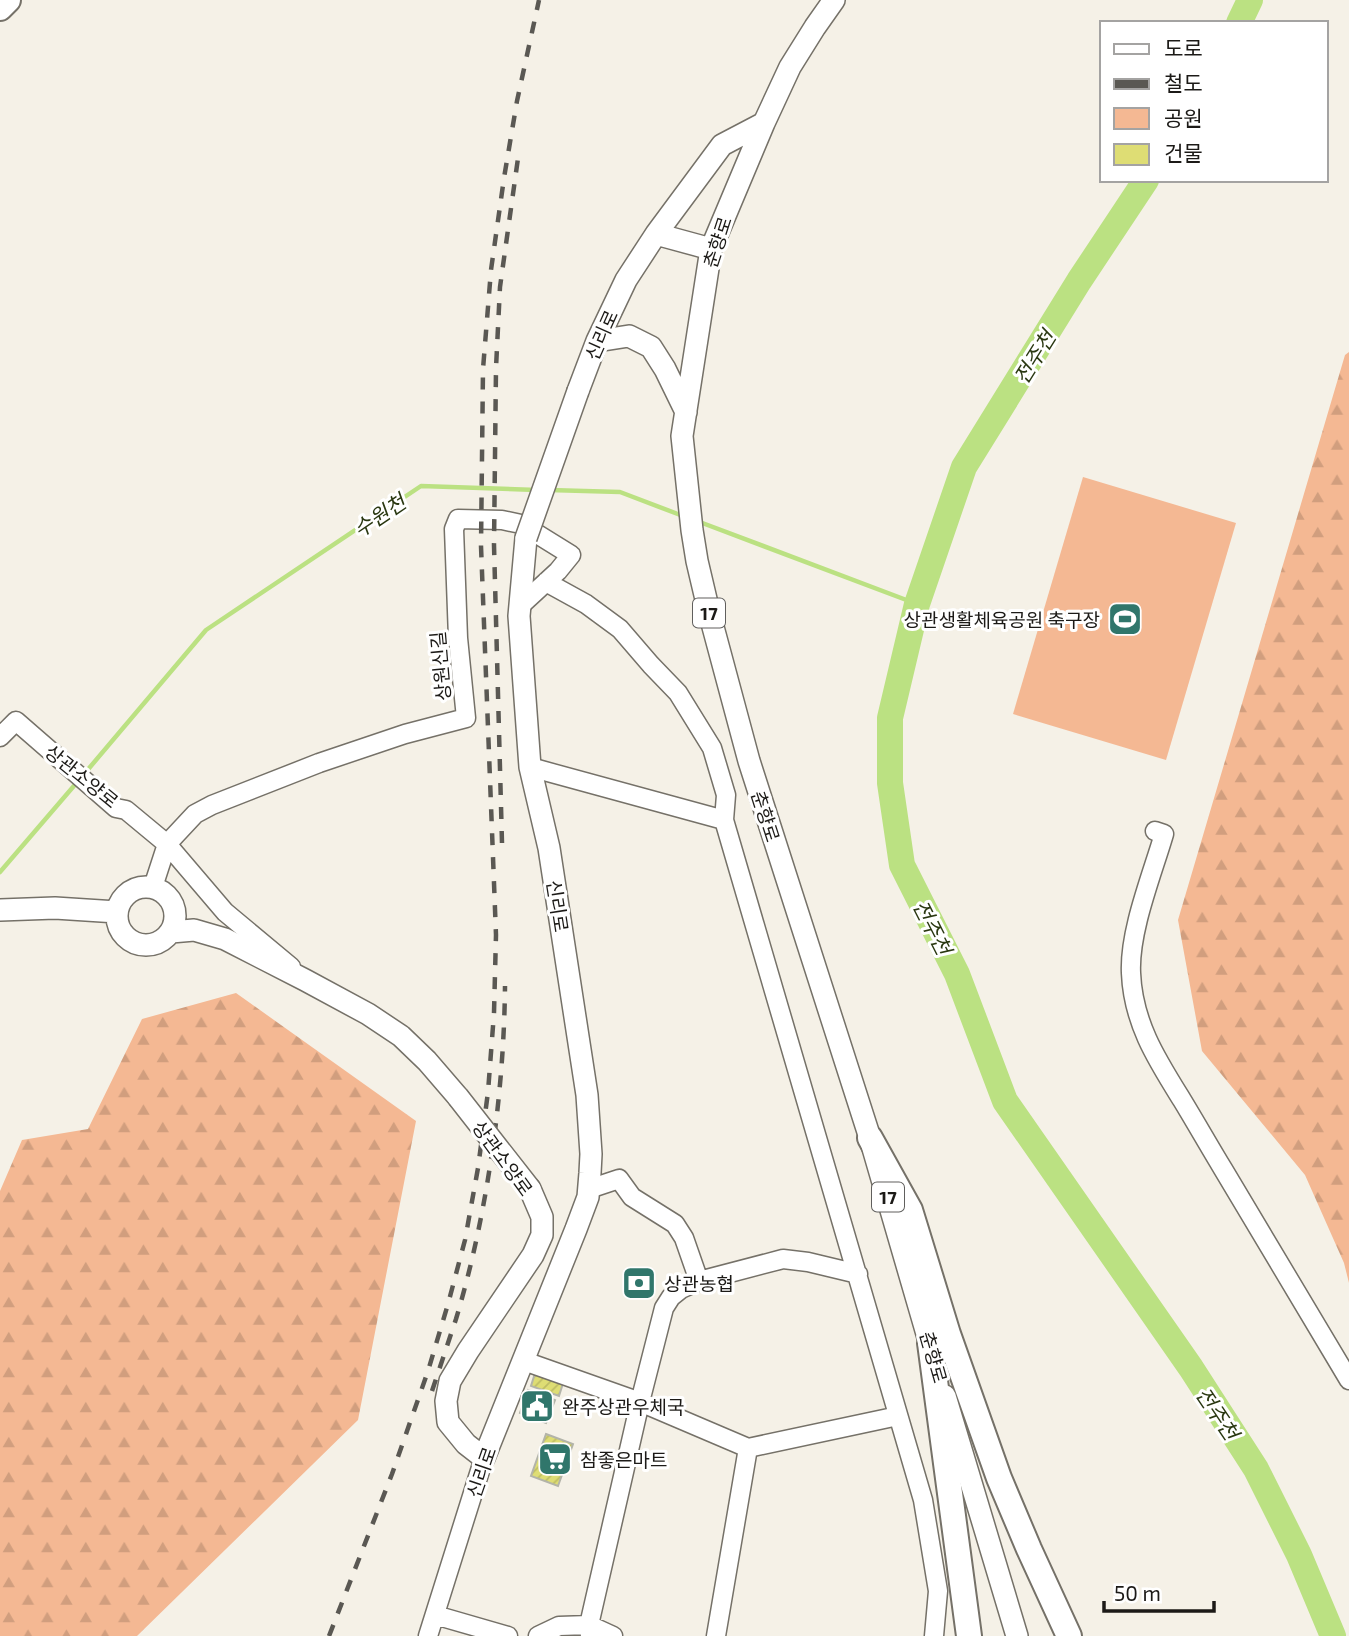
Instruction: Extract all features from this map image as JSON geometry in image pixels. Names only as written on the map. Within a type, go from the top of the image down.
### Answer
[{"type":"highway","points":[[0,8],[8,0]]},
{"type":"highway","points":[[870,1138],[910,1210],[948,1334],[999,1478],[1069,1636]]},
{"type":"highway","points":[[930,1343],[969,1636]]},
{"type":"main road","name":"춘향로","points":[[834,0],[790,67],[711,249],[685,412],[682,436],[684,461],[697,561],[749,761],[870,1138],[1017,1636]]},
{"type":"main road","name":"신리로","points":[[484,1458],[588,1197],[591,1154],[587,1095],[548,848],[530,767],[519,616],[526,538],[597,341],[626,280],[656,234],[722,145],[764,123]]},
{"type":"main road","points":[[656,234],[711,249]]},
{"type":"main road","points":[[597,341],[629,336],[652,347],[685,412]]},
{"type":"main road","points":[[0,910],[55,908],[117,912],[123,897],[132,890],[153,887],[171,901],[175,923],[171,932]]},
{"type":"main road","name":"상관소양로","points":[[117,912],[117,922],[131,941],[144,945],[153,944],[162,941],[171,932],[194,930],[225,939],[368,1014],[401,1036],[458,1097],[530,1189],[542,1217],[542,1235],[533,1255],[450,1381],[446,1401],[448,1422],[466,1444],[484,1458]]},
{"type":"street","name":"상원신길","points":[[167,844],[195,814],[212,805],[331,759],[405,734],[466,718],[458,638],[454,529],[458,519],[502,520],[521,524],[571,555],[558,571],[520,606]]},
{"type":"street","points":[[546,582],[586,604],[620,629],[678,692],[712,748],[726,795],[724,820],[923,1500],[938,1591],[934,1636]]},
{"type":"street","name":"상관소양로","points":[[0,737],[16,721],[116,808],[125,810],[167,844],[225,912],[306,980]]},
{"type":"street","points":[[530,767],[724,820]]},
{"type":"street","points":[[1155,831],[1164,834],[1135,933],[1131,956],[1136,1010],[1149,1046],[1162,1070],[1349,1380]]},
{"type":"street","points":[[153,887],[167,844]]},
{"type":"street","points":[[589,1189],[619,1179],[632,1197],[675,1224],[684,1238],[699,1280]]},
{"type":"street","points":[[590,1630],[640,1402],[664,1308],[671,1297],[699,1280],[783,1259],[858,1274]]},
{"type":"street","points":[[524,1361],[640,1402],[748,1448],[898,1416]]},
{"type":"street","points":[[716,1636],[748,1448]]},
{"type":"street","name":"신리로","points":[[428,1636],[484,1458]]},
{"type":"street","points":[[435,1615],[508,1636]]},
{"type":"street","points":[[538,1636],[559,1626],[613,1636]]},
{"type":"green space","points":[[1349,352],[1349,1283],[1344,1263],[1305,1175],[1202,1051],[1178,920],[1345,355]]},
{"type":"green space","name":"상관생활체육공원 축구장","points":[[1083,477],[1236,523],[1166,760],[1013,714]]},
{"type":"green space","points":[[236,993],[416,1121],[358,1420],[137,1636],[0,1636],[0,1191],[22,1140],[88,1129],[142,1019]]},
{"type":"building","points":[[536,1370],[564,1380],[559,1396],[531,1386]]},
{"type":"building","name":"완주상관우체국","points":[[528,1390],[555,1400],[546,1423],[520,1413]]},
{"type":"building","points":[[546,1434],[573,1444],[558,1486],[531,1476]]},
{"type":"waterway","name":"전주천","points":[[1240,21],[1250,0]]},
{"type":"waterway","name":"전주천","points":[[1145,182],[1079,281],[964,467],[917,604],[890,718],[890,783],[902,865],[957,974],[1005,1101],[1191,1368],[1256,1469],[1299,1555],[1333,1636]]},
{"type":"waterway","name":"수원천","points":[[85,773],[206,630],[421,486],[537,490]]},
{"type":"waterway","name":"수원천","points":[[549,490],[620,492],[683,516]]},
{"type":"waterway","name":"수원천","points":[[697,521],[917,604]]},
{"type":"waterway","name":"수원천","points":[[0,872],[79,780]]},
{"type":"railway","points":[[329,1636],[392,1474],[448,1304],[465,1240],[488,1092],[496,935],[481,546],[483,369],[491,270],[504,178],[517,101],[539,0]]},
{"type":"railway","points":[[502,843],[494,545],[496,368],[500,287],[519,151]]},
{"type":"railway","points":[[432,1391],[467,1280],[485,1197],[497,1112],[505,986]]},
{"type":"place","name":"상관생활체육공원 축구장","points":[[1125,619]]},
{"type":"place","name":"상관농협","points":[[639,1283]]},
{"type":"place","name":"완주상관우체국","points":[[537,1406]]},
{"type":"place","name":"참좋은마트","points":[[555,1459]]}]
